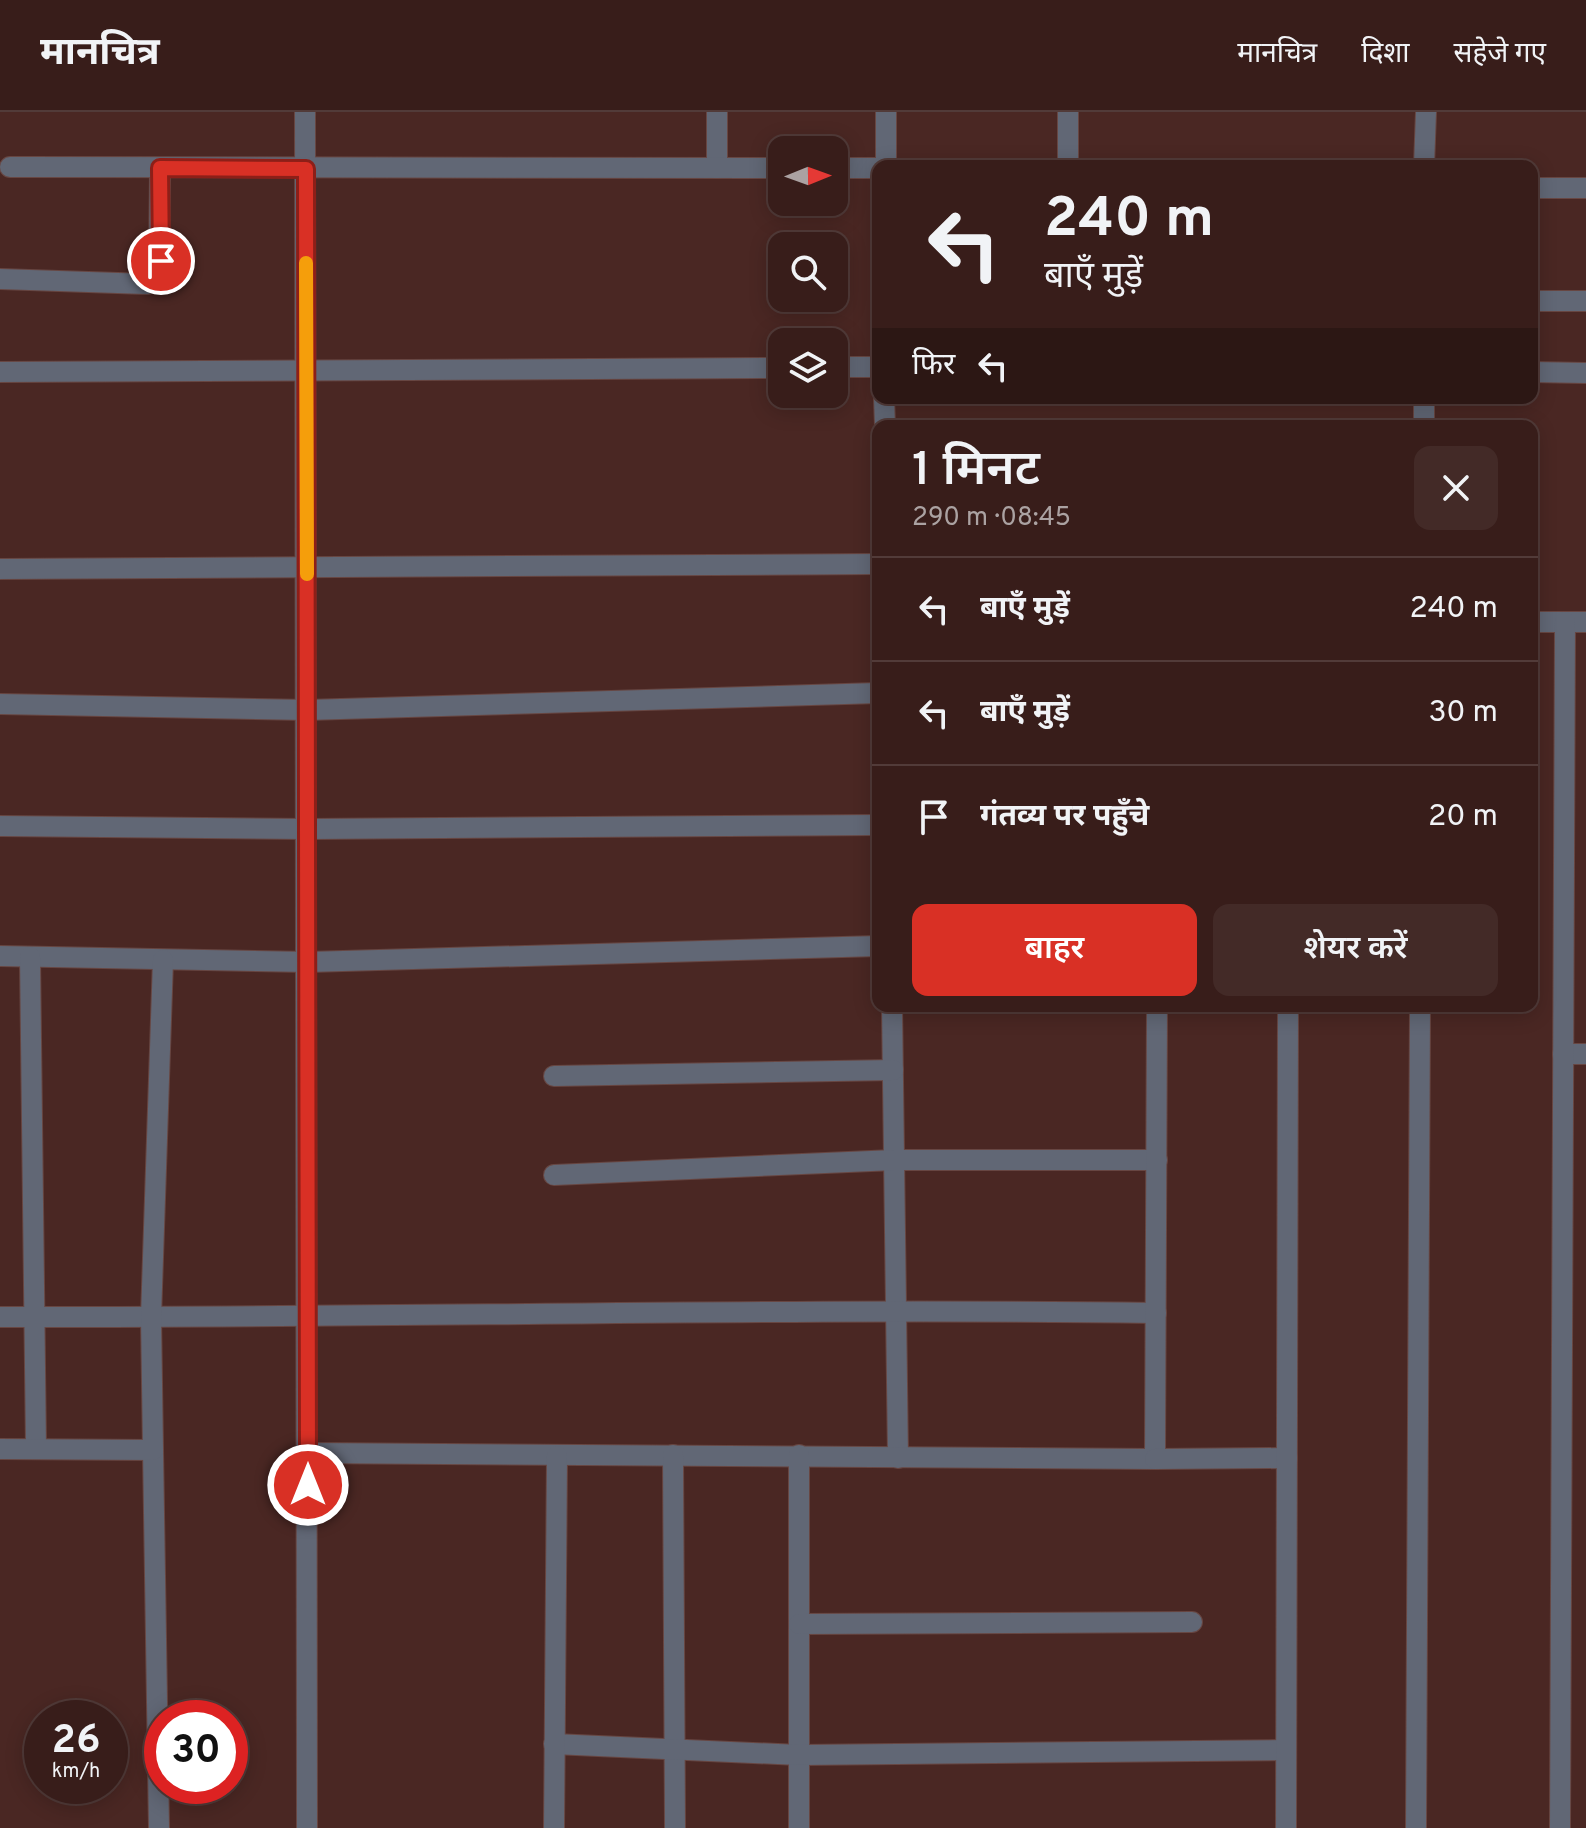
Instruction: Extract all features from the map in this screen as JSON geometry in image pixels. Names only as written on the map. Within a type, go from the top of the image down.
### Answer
[{"type":"street","points":[[305,112],[307,1828]]},
{"type":"street","points":[[717,112],[717,168]]},
{"type":"street","points":[[886,112],[886,160]]},
{"type":"street","points":[[1068,112],[1068,160]]},
{"type":"street","points":[[1424,160],[1426,112]]},
{"type":"street","points":[[10,167],[768,168]]},
{"type":"street","points":[[0,279],[147,284],[159,279],[160,168]]},
{"type":"street","points":[[848,168],[872,168]]},
{"type":"street","points":[[1538,188],[1586,188]]},
{"type":"street","points":[[1538,301],[1586,301]]},
{"type":"street","points":[[848,367],[872,367]]},
{"type":"street","points":[[0,372],[768,368]]},
{"type":"street","points":[[1538,372],[1586,373]]},
{"type":"street","points":[[0,569],[872,564]]},
{"type":"street","points":[[1538,622],[1586,622]]},
{"type":"street","points":[[1560,1828],[1565,622]]},
{"type":"street","points":[[0,704],[307,710],[872,693]]},
{"type":"street","points":[[0,826],[307,829],[872,825]]},
{"type":"street","points":[[0,956],[308,962],[872,946]]},
{"type":"street","points":[[30,957],[36,1449]]},
{"type":"street","points":[[159,1828],[151,1317],[163,960]]},
{"type":"street","points":[[892,1012],[898,1458]]},
{"type":"street","points":[[1155,1459],[1157,1012]]},
{"type":"street","points":[[1286,1828],[1288,1012]]},
{"type":"street","points":[[1416,1828],[1420,1012]]},
{"type":"street","points":[[1563,1054],[1586,1054]]},
{"type":"street","points":[[554,1076],[893,1070]]},
{"type":"street","points":[[554,1175],[894,1160],[1157,1160]]},
{"type":"street","points":[[0,1317],[308,1317],[896,1309],[1156,1313]]},
{"type":"street","points":[[0,1449],[153,1450]]},
{"type":"street","points":[[308,1453],[1287,1458]]},
{"type":"street","points":[[673,1455],[675,1828]]},
{"type":"street","points":[[799,1455],[799,1828]]},
{"type":"street","points":[[554,1828],[557,1456]]},
{"type":"street","points":[[799,1624],[1192,1622]]},
{"type":"street","points":[[554,1744],[799,1755],[1286,1750]]},
{"type":"slow traffic","points":[[306,263],[307,574]]},
{"type":"route","points":[[161,261],[160,168],[306,169],[308,1485]]}]
